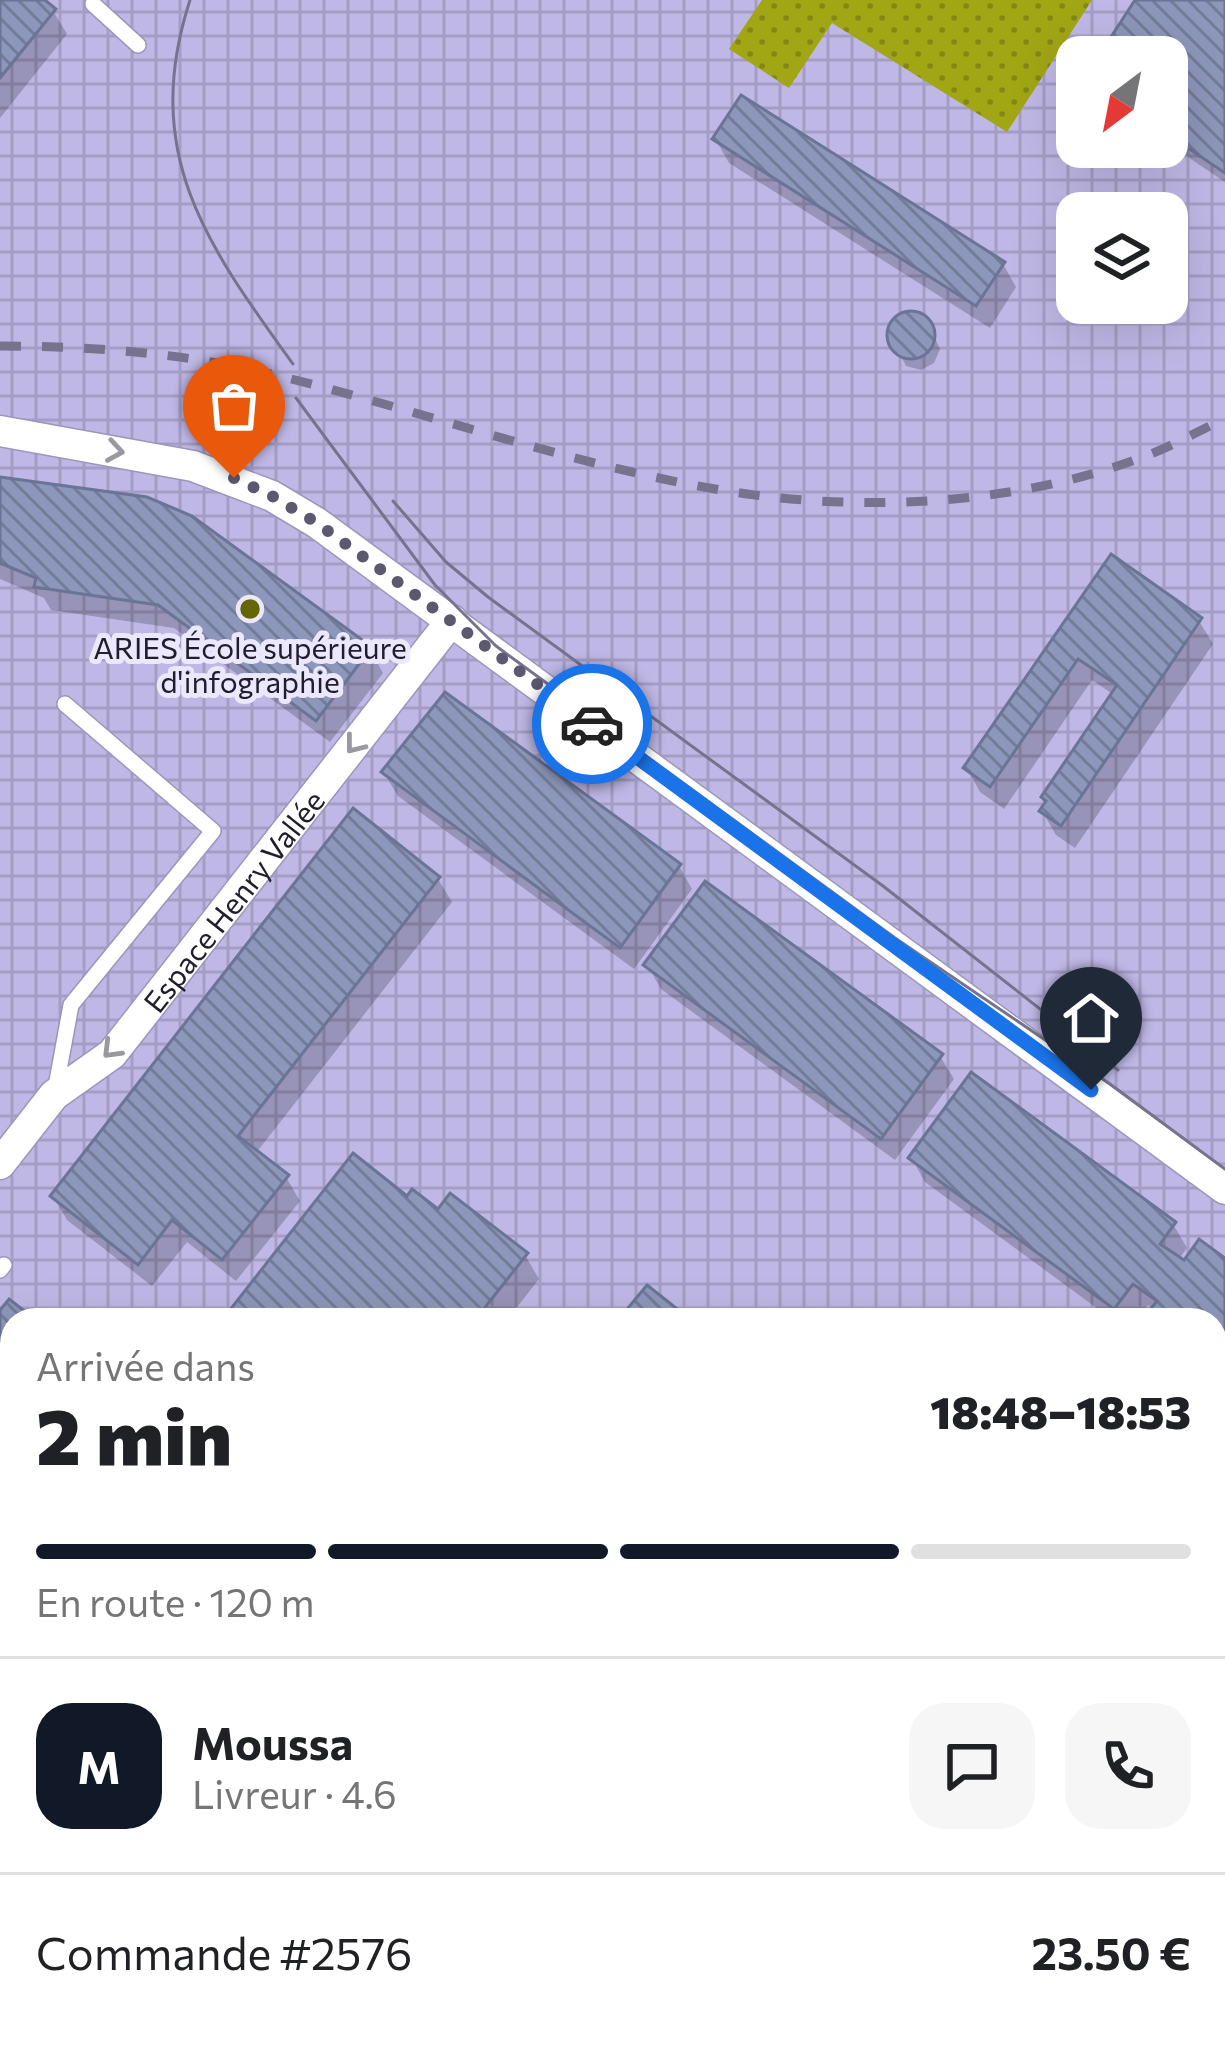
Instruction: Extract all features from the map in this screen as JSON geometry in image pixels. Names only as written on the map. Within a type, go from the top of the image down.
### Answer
[{"type":"street","points":[[0,431],[152,457],[234,478],[317,523],[1225,1189]]},
{"type":"street","name":"Espace Henry Vallée","points":[[0,1164],[54,1095],[112,1054],[452,620]]},
{"type":"lane","points":[[93,4],[137,45]]},
{"type":"lane","points":[[54,1095],[71,1005],[213,831],[65,704]]},
{"type":"shaded area","points":[[0,0],[1225,0],[1225,1308],[0,1308]]},
{"type":"shaded area","points":[[762,0],[1092,0],[1069,36],[1056,36],[1056,56],[1007,132],[832,23],[789,88],[729,49]]},
{"type":"building","points":[[0,0],[45,0],[56,9],[0,78]]},
{"type":"building","points":[[1135,0],[1225,0],[1225,173],[1188,148],[1188,36],[1112,36]]},
{"type":"building","points":[[741,95],[1005,262],[976,306],[712,139]]},
{"type":"building","points":[[911,311],[928,318],[935,335],[928,352],[911,359],[894,352],[887,335],[894,318]]},
{"type":"building","points":[[0,477],[147,497],[192,516],[372,647],[316,721],[158,605],[34,587],[36,578],[0,563]]},
{"type":"building","points":[[1111,554],[1202,618],[1061,826],[1039,811],[1046,801],[1041,797],[1117,685],[1078,659],[990,787],[963,768]]},
{"type":"building","points":[[445,692],[681,864],[620,948],[381,772]]},
{"type":"building","points":[[353,808],[440,877],[238,1136],[289,1175],[222,1260],[172,1220],[138,1265],[50,1196]]},
{"type":"building","points":[[705,881],[943,1054],[881,1139],[643,965]]},
{"type":"building","points":[[971,1072],[1176,1222],[1160,1244],[1184,1260],[1199,1239],[1225,1258],[1225,1308],[1151,1308],[1157,1301],[1133,1284],[1113,1308],[908,1158]]},
{"type":"building","points":[[353,1153],[407,1196],[412,1189],[438,1209],[450,1193],[528,1253],[484,1308],[231,1308]]},
{"type":"building","points":[[647,1285],[676,1308],[628,1308]]},
{"type":"tram line","points":[[190,0],[177,55],[173,105],[178,151],[209,237],[293,364]]},
{"type":"tram line","points":[[296,398],[435,585],[496,646],[895,938],[1110,1084],[1225,1169]]},
{"type":"tram line","points":[[393,501],[446,562],[488,597],[883,886],[1118,1070]]},
{"type":"railway","points":[[0,346],[136,352],[238,367],[627,471],[797,499],[900,502],[1003,493],[1103,471],[1225,419]]},
{"type":"way so far","points":[[234,478],[317,523],[592,724]]},
{"type":"place","name":"ARIES École supérieure d'infographie","points":[[250,609]]},
{"type":"route","points":[[592,724],[1091,1090]]}]
